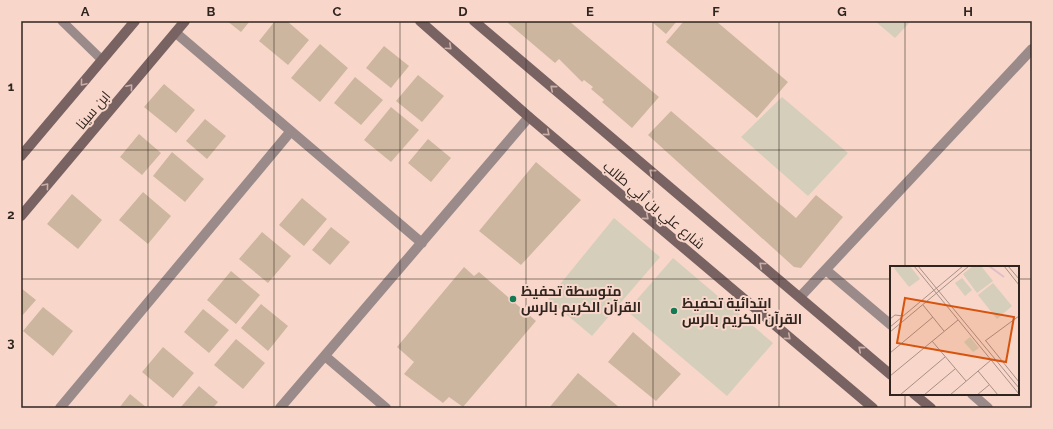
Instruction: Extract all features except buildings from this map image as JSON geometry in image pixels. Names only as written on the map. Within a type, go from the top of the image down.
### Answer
[{"type":"street","name":"ابن سينا","points":[[21,156],[135,21]]},
{"type":"street","name":"ابن سينا","points":[[21,216],[186,21]]},
{"type":"street","name":"شارع علي بن أبي طالب","points":[[420,21],[529,117],[872,408]]},
{"type":"street","name":"شارع علي بن أبي طالب","points":[[474,21],[890,373]]},
{"type":"street","points":[[176,33],[422,243]]},
{"type":"street","points":[[800,297],[1032,49]]},
{"type":"street","points":[[280,408],[529,117]]},
{"type":"street","points":[[60,408],[291,131]]},
{"type":"street","points":[[826,270],[890,324]]},
{"type":"street","points":[[325,356],[386,408]]},
{"type":"street","points":[[915,395],[930,408]]},
{"type":"street","points":[[973,395],[988,408]]},
{"type":"lane","points":[[62,21],[102,60]]},
{"type":"shaded area","points":[[875,21],[911,21],[895,38]]},
{"type":"shaded area","points":[[782,97],[848,153],[808,196],[741,137]]},
{"type":"shaded area","points":[[614,218],[660,257],[592,336],[548,299]]},
{"type":"shaded area","points":[[673,258],[773,343],[727,396],[627,311]]},
{"type":"place","name":"متوسطة تحفيظ القرآن الكريم بالرس","points":[[513,299]]},
{"type":"place","name":"ابتدائية تحفيظ القرآن الكريم بالرس","points":[[674,311]]}]
